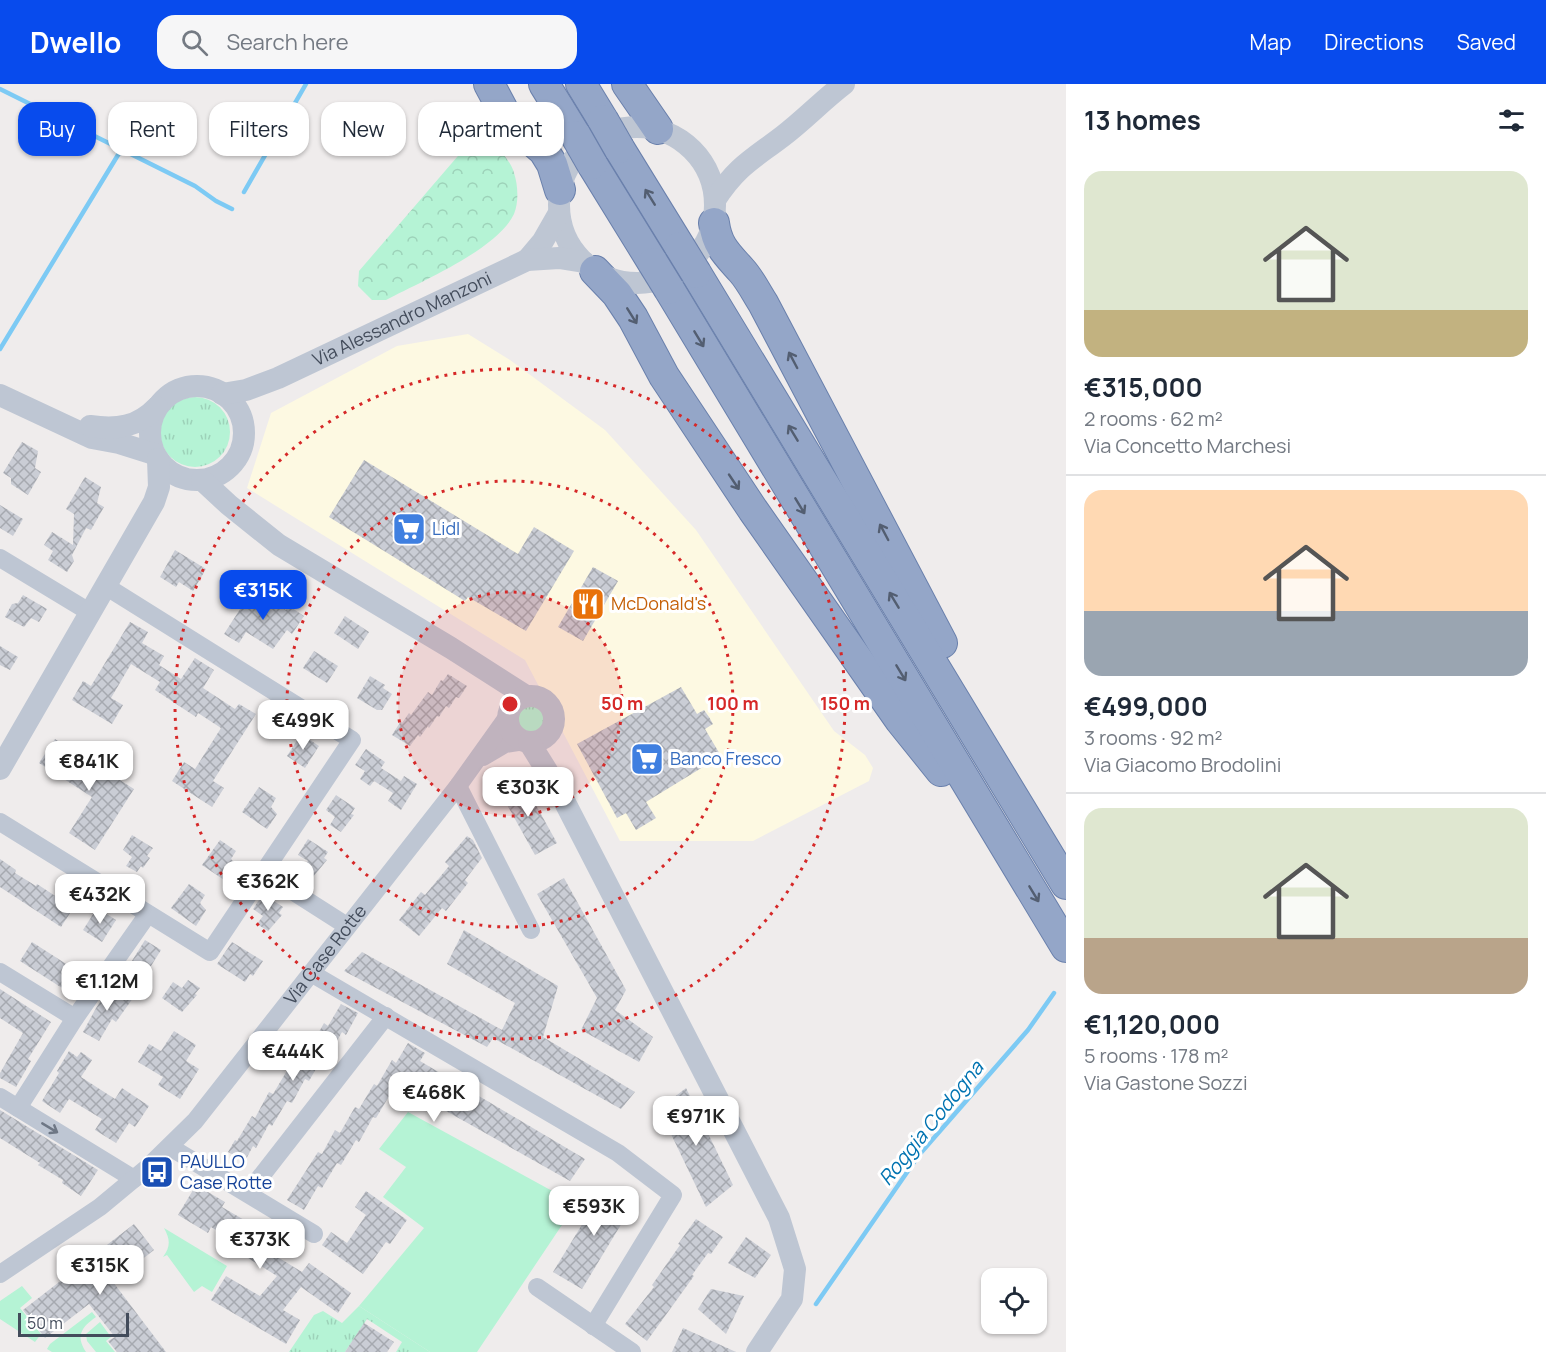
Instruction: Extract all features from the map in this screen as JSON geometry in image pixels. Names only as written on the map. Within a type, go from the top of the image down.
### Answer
[{"type":"highway","points":[[489,84],[504,112],[515,126],[544,151],[552,164],[560,201]]},
{"type":"highway","points":[[544,84],[1066,947]]},
{"type":"highway","points":[[581,84],[1066,884]]},
{"type":"highway","points":[[627,84],[658,129]]},
{"type":"highway","points":[[715,211],[716,236],[725,254],[743,272],[768,313],[970,696],[1044,846]]},
{"type":"highway","points":[[590,266],[617,294],[633,318],[664,376],[822,610],[900,720],[1016,864]]},
{"type":"street","points":[[715,211],[710,177],[699,157],[685,142],[658,129],[646,127],[623,128],[601,135],[582,149],[568,167],[560,201],[567,240],[590,266],[618,280],[630,282],[643,283],[667,277],[678,272],[697,255],[707,240],[715,211],[734,174],[749,159],[784,135],[844,84]]},
{"type":"street","points":[[699,157],[749,159]]},
{"type":"street","name":"Via Alessandro Manzoni","points":[[527,260],[543,241],[560,201]]},
{"type":"street","name":"Via Alessandro Manzoni","points":[[222,394],[246,390],[278,378],[527,260],[559,258],[590,266]]},
{"type":"street","name":"Via Alessandro Manzoni","points":[[243,427],[259,397],[278,378]]},
{"type":"street","points":[[50,420],[85,426],[117,428],[138,422],[171,393],[186,387],[206,387],[222,394],[237,409],[243,427],[242,446],[233,464],[219,475],[198,480],[172,493],[142,526]]},
{"type":"street","points":[[0,395],[92,438],[119,443],[156,457],[173,474],[198,480],[279,545],[444,643],[526,696],[543,698],[552,707],[555,719],[550,732],[551,757],[557,788]]},
{"type":"street","points":[[0,768],[142,526],[158,492],[156,457],[149,431],[157,407]]},
{"type":"street","points":[[233,464],[233,491],[248,519]]},
{"type":"street","points":[[0,558],[91,613]]},
{"type":"street","points":[[0,822],[210,952],[352,740],[106,587]]},
{"type":"street","points":[[481,668],[497,685],[512,731],[527,741],[557,788],[779,1218],[795,1269],[792,1299],[757,1352]]},
{"type":"street","points":[[508,714],[515,702],[526,696]]},
{"type":"street","name":"Via Case Rotte","points":[[0,1274],[88,1216],[134,1179],[170,1147],[210,1104],[458,786],[508,714]]},
{"type":"street","points":[[527,741],[542,740],[550,732]]},
{"type":"street","name":"Via Case Rotte","points":[[476,761],[501,745],[527,741]]},
{"type":"street","points":[[458,786],[531,930]]},
{"type":"street","points":[[264,873],[347,926]]},
{"type":"street","points":[[18,1108],[75,1018],[148,914]]},
{"type":"street","points":[[0,972],[75,1018]]},
{"type":"street","points":[[311,973],[618,1153],[673,1195],[593,1326]]},
{"type":"street","points":[[248,1193],[386,1016]]},
{"type":"street","points":[[0,1097],[134,1179]]},
{"type":"street","points":[[170,1147],[314,1234]]},
{"type":"street","points":[[537,1287],[632,1352]]},
{"type":"shaded area","points":[[468,334],[510,360],[605,430],[696,530],[834,731],[865,755],[873,768],[869,781],[753,841],[620,841],[525,660],[247,488],[271,413],[397,346]]},
{"type":"green space","points":[[458,156],[505,156],[512,168],[516,183],[517,204],[514,214],[505,227],[492,240],[457,263],[386,300],[372,300],[358,286],[359,271]]},
{"type":"green space","points":[[188,397],[202,397],[215,403],[224,412],[230,425],[228,445],[220,457],[202,467],[188,467],[175,461],[166,452],[160,439],[160,425],[166,412],[175,403]]},
{"type":"green space","points":[[529,703],[540,707],[544,718],[540,729],[529,733],[518,729],[514,718],[518,707]]},
{"type":"green space","points":[[408,1112],[576,1204],[477,1352],[430,1352],[359,1306],[424,1228],[383,1197],[406,1167],[379,1149]]},
{"type":"green space","points":[[164,1228],[227,1266],[212,1292],[202,1286],[194,1292],[167,1255],[163,1257],[169,1242]]},
{"type":"green space","points":[[22,1286],[32,1298],[20,1308],[41,1334],[35,1342],[0,1319],[0,1301]]},
{"type":"green space","points":[[359,1306],[430,1352],[396,1352],[402,1342],[367,1319],[345,1352],[289,1352],[314,1315],[323,1311],[342,1323]]},
{"type":"green space","points":[[92,1312],[96,1317],[87,1324],[81,1336],[86,1352],[52,1352],[47,1349],[50,1344]]},
{"type":"green space","points":[[100,1322],[111,1337],[106,1341],[115,1352],[96,1352],[87,1341],[86,1334]]},
{"type":"building","points":[[22,442],[38,451],[35,468],[41,472],[28,495],[11,484],[11,478],[3,473]]},
{"type":"building","points":[[364,460],[518,554],[534,527],[574,551],[526,631],[468,597],[465,601],[329,517]]},
{"type":"building","points":[[85,477],[101,487],[97,503],[104,507],[91,530],[86,528],[72,555],[74,561],[67,572],[48,560],[53,551],[44,545],[52,532],[73,545],[74,514],[66,509]]},
{"type":"building","points":[[0,505],[23,519],[13,536],[0,528]]},
{"type":"building","points":[[175,550],[206,569],[193,591],[179,582],[176,587],[160,577]]},
{"type":"building","name":"McDonald's","points":[[593,567],[618,581],[583,641],[558,627]]},
{"type":"building","points":[[253,589],[286,610],[289,606],[304,616],[292,634],[287,630],[273,649],[246,632],[239,643],[224,634]]},
{"type":"building","points":[[23,595],[47,609],[39,622],[31,618],[24,627],[5,617],[12,604],[18,603]]},
{"type":"building","points":[[345,616],[369,632],[358,649],[334,633]]},
{"type":"building","points":[[130,622],[148,632],[142,643],[164,656],[159,665],[181,679],[195,658],[214,670],[203,688],[235,709],[239,704],[256,714],[213,781],[224,788],[212,807],[172,781],[184,762],[195,769],[221,728],[198,713],[196,717],[155,690],[160,682],[131,664],[111,698],[123,705],[112,724],[72,700],[83,681],[91,686]]},
{"type":"building","points":[[0,646],[18,657],[10,670],[0,665]]},
{"type":"building","points":[[314,651],[338,666],[327,683],[303,668]]},
{"type":"building","points":[[448,674],[467,686],[459,698],[456,697],[449,708],[446,706],[439,717],[437,716],[420,737],[418,735],[410,746],[392,735],[401,721],[402,723],[409,713],[411,715],[428,692],[432,695],[441,680],[443,681]]},
{"type":"building","points":[[370,676],[385,685],[383,688],[392,694],[382,710],[377,710],[357,698]]},
{"type":"building","points":[[681,687],[697,714],[704,710],[709,717],[713,724],[705,729],[721,756],[646,802],[656,818],[636,830],[626,813],[617,818],[577,744]]},
{"type":"building","points":[[301,734],[319,746],[305,768],[287,756]]},
{"type":"building","points":[[55,739],[134,789],[95,850],[69,833],[92,797],[39,763]]},
{"type":"building","points":[[366,749],[385,762],[381,768],[401,781],[404,776],[417,784],[401,810],[388,801],[393,793],[374,781],[370,786],[360,779],[365,771],[355,765]]},
{"type":"building","points":[[522,780],[557,843],[535,855],[500,792]]},
{"type":"building","points":[[259,787],[276,798],[271,807],[277,814],[267,829],[242,812]]},
{"type":"building","points":[[336,795],[355,808],[351,814],[354,815],[341,832],[330,825],[335,817],[326,810]]},
{"type":"building","points":[[132,835],[153,848],[147,856],[150,858],[137,872],[126,866],[132,857],[123,850]]},
{"type":"building","points":[[467,836],[473,840],[482,858],[465,880],[468,883],[446,911],[442,908],[419,936],[399,920],[421,892],[425,895],[449,866],[445,862]]},
{"type":"building","points":[[308,839],[328,852],[324,858],[327,860],[313,877],[302,869],[308,861],[298,855]]},
{"type":"building","points":[[220,840],[236,851],[231,859],[238,866],[227,882],[202,865]]},
{"type":"building","points":[[0,859],[16,870],[15,873],[66,903],[65,905],[72,910],[61,927],[0,887]]},
{"type":"building","points":[[564,878],[626,990],[615,1010],[653,1037],[639,1062],[581,1030],[597,998],[537,894]]},
{"type":"building","points":[[189,884],[205,895],[200,903],[206,910],[196,926],[171,908]]},
{"type":"building","points":[[263,894],[283,907],[279,913],[282,915],[268,931],[257,924],[263,916],[253,909]]},
{"type":"building","points":[[97,908],[116,920],[102,942],[83,930]]},
{"type":"building","points":[[464,930],[558,986],[543,1037],[635,1092],[621,1109],[493,1038],[487,1047],[344,971],[362,952],[502,1030],[515,1003],[447,964]]},
{"type":"building","points":[[145,940],[161,950],[146,974],[130,964]]},
{"type":"building","points":[[32,942],[74,969],[62,988],[20,961]]},
{"type":"building","points":[[232,942],[263,961],[253,976],[250,974],[245,982],[217,964]]},
{"type":"building","points":[[188,980],[200,988],[182,1012],[162,998],[173,982],[182,988]]},
{"type":"building","points":[[112,984],[133,998],[116,1022],[112,1019],[99,1041],[83,1032]]},
{"type":"building","points":[[0,989],[51,1022],[28,1059],[31,1061],[16,1087],[0,1078],[0,1073],[23,1033],[0,1018]]},
{"type":"building","points":[[341,1004],[358,1013],[346,1035],[342,1032],[328,1057],[324,1055],[309,1081],[305,1079],[292,1103],[287,1101],[272,1126],[269,1124],[256,1148],[253,1146],[245,1161],[228,1152],[252,1116],[255,1118],[269,1092],[273,1094],[288,1069],[292,1072],[307,1046],[310,1048],[324,1023],[328,1026]]},
{"type":"building","points":[[174,1031],[196,1045],[186,1061],[199,1069],[180,1099],[158,1085],[163,1077],[138,1062],[149,1044],[161,1051]]},
{"type":"building","points":[[408,1043],[425,1053],[420,1061],[585,1159],[570,1181],[400,1085],[394,1095],[391,1093],[376,1118],[373,1117],[359,1142],[356,1140],[341,1165],[337,1163],[322,1188],[318,1186],[304,1210],[287,1200],[318,1152],[322,1154],[335,1130],[340,1133],[355,1107],[359,1109],[374,1084],[377,1086],[392,1060],[396,1063]]},
{"type":"building","points":[[69,1051],[77,1057],[81,1052],[92,1060],[81,1077],[115,1099],[122,1088],[149,1106],[135,1127],[129,1123],[116,1143],[95,1130],[102,1119],[69,1099],[60,1113],[42,1101]]},
{"type":"building","points":[[686,1088],[733,1185],[706,1207],[659,1109]]},
{"type":"building","points":[[0,1110],[98,1170],[81,1196],[62,1183],[63,1180],[38,1165],[40,1163],[0,1138]]},
{"type":"building","points":[[196,1185],[225,1202],[222,1207],[251,1224],[253,1220],[281,1237],[271,1253],[302,1272],[309,1263],[351,1293],[338,1313],[301,1287],[283,1310],[300,1320],[286,1344],[211,1300],[226,1276],[260,1296],[277,1276],[232,1248],[236,1242],[211,1227],[208,1233],[178,1215]]},
{"type":"building","points":[[605,1187],[637,1198],[582,1289],[553,1272]]},
{"type":"building","points":[[366,1191],[407,1220],[390,1244],[386,1242],[363,1274],[322,1245],[331,1232],[347,1243],[366,1215],[355,1207]]},
{"type":"building","points":[[696,1219],[723,1237],[711,1254],[708,1253],[647,1341],[625,1324],[654,1287],[652,1285]]},
{"type":"building","points":[[134,1224],[154,1250],[113,1282],[166,1352],[117,1352],[108,1341],[115,1337],[89,1304],[45,1338],[23,1310]]},
{"type":"building","points":[[746,1237],[771,1255],[755,1278],[728,1263]]},
{"type":"building","points":[[711,1289],[744,1296],[726,1334],[698,1309]]},
{"type":"building","points":[[364,1323],[394,1342],[387,1352],[345,1352]]},
{"type":"building","points":[[683,1328],[736,1352],[672,1352]]},
{"type":"waterway","points":[[244,192],[306,84]]},
{"type":"waterway","points":[[0,89],[195,186],[232,209]]},
{"type":"waterway","points":[[0,349],[117,156]]},
{"type":"waterway","name":"Roggia Codogna","points":[[816,1304],[919,1155],[1028,1030],[1054,993]]},
{"type":"place","name":"Lidl","points":[[409,529]]},
{"type":"place","name":"McDonald's","points":[[588,604]]},
{"type":"place","name":"Banco Fresco","points":[[647,759]]},
{"type":"place","name":"PAULLO Case Rotte","points":[[157,1172]]}]
